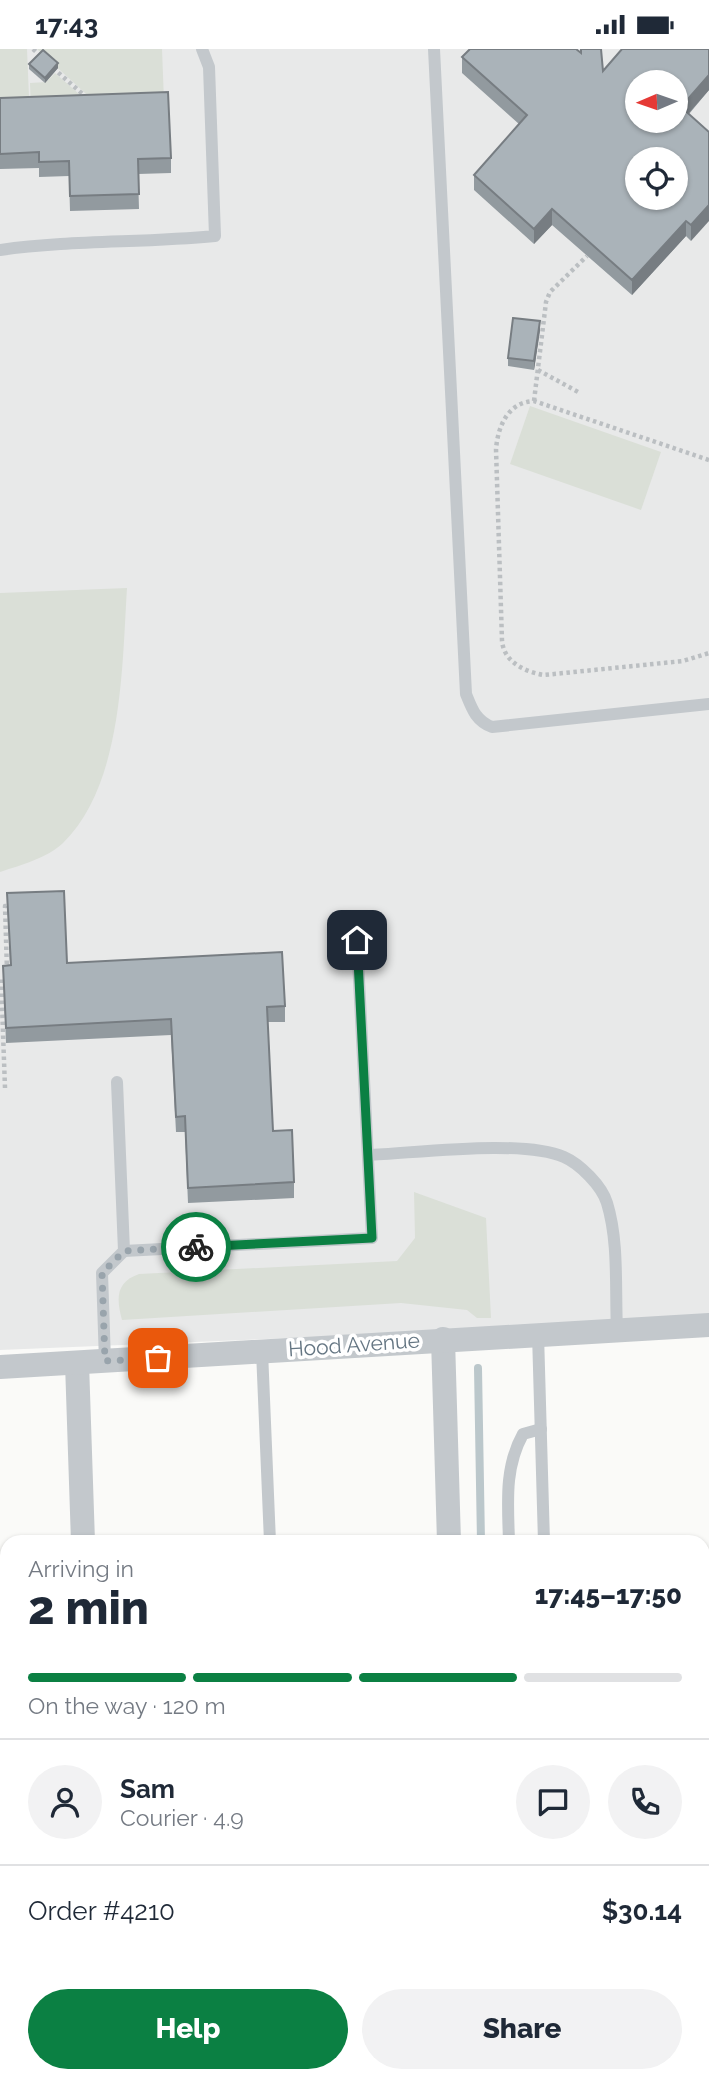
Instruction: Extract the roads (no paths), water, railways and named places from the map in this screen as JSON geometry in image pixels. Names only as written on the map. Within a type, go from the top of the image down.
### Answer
[{"type":"street","name":"Hood Avenue","points":[[0,1367],[538,1333],[709,1325]]},
{"type":"street","points":[[443,1339],[449,1535]]},
{"type":"street","points":[[76,1363],[83,1535]]},
{"type":"lane","points":[[0,250],[40,244],[157,242],[215,236],[209,67],[202,49]]},
{"type":"lane","points":[[434,49],[466,694],[482,723],[492,727],[709,703]]},
{"type":"lane","points":[[105,1361],[102,1273],[124,1251],[372,1238],[357,940]]},
{"type":"lane","points":[[117,1082],[124,1251]]},
{"type":"lane","points":[[368,1155],[523,1148],[566,1157],[591,1177],[606,1199],[613,1227],[617,1330]]},
{"type":"lane","points":[[538,1333],[544,1535]]},
{"type":"lane","points":[[262,1351],[270,1535]]},
{"type":"lane","points":[[509,1535],[508,1478],[514,1451],[523,1434],[541,1429]]},
{"type":"waterway","points":[[478,1368],[481,1535]]}]
